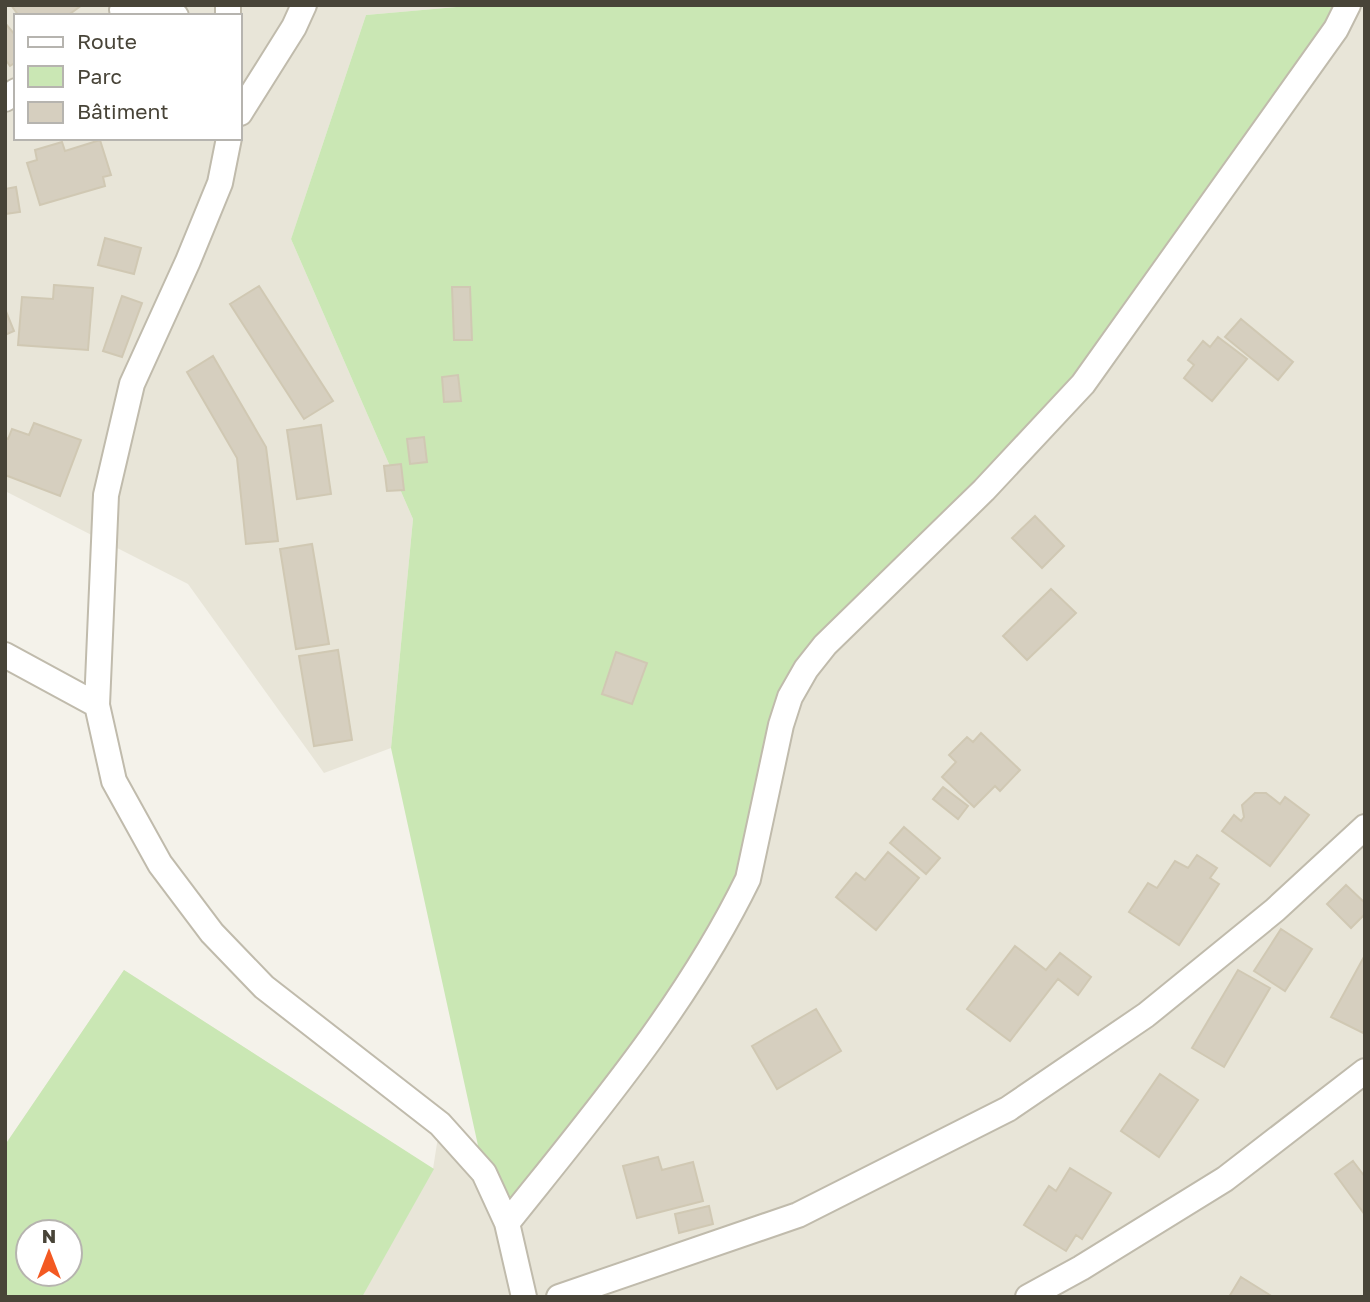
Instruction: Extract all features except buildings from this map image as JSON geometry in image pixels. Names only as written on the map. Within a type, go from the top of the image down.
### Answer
[{"type":"street","points":[[242,110],[294,27],[304,5]]},
{"type":"street","points":[[507,1223],[645,1048],[681,996],[739,897],[748,879],[781,725],[790,696],[806,669],[825,645],[984,490],[1083,384],[1336,29],[1348,5]]},
{"type":"street","points":[[122,10],[158,14]]},
{"type":"street","points":[[229,140],[220,183],[132,384],[107,495],[97,705],[114,780],[160,864],[212,933],[264,987],[440,1124],[484,1173],[507,1223],[524,1297]]},
{"type":"street","points":[[5,655],[97,705]]},
{"type":"street","points":[[559,1297],[798,1215],[1008,1109],[1146,1015],[1275,910],[1365,827]]},
{"type":"street","points":[[1028,1297],[1081,1268],[1225,1178],[1365,1071]]},
{"type":"shaded area","points":[[5,5],[479,5],[366,15],[291,239],[413,519],[391,748],[324,773],[188,584],[5,491]]},
{"type":"shaded area","points":[[1348,5],[1365,5],[1365,1297],[5,1297],[5,1145],[124,970],[433,1169],[440,1124],[484,1173],[790,697]]},
{"type":"green space","points":[[479,5],[1348,5],[1083,384],[806,669],[748,879],[507,1223],[484,1173],[391,748],[413,519],[291,239],[366,15]]},
{"type":"green space","points":[[124,970],[434,1169],[362,1297],[5,1297],[5,1145]]}]
